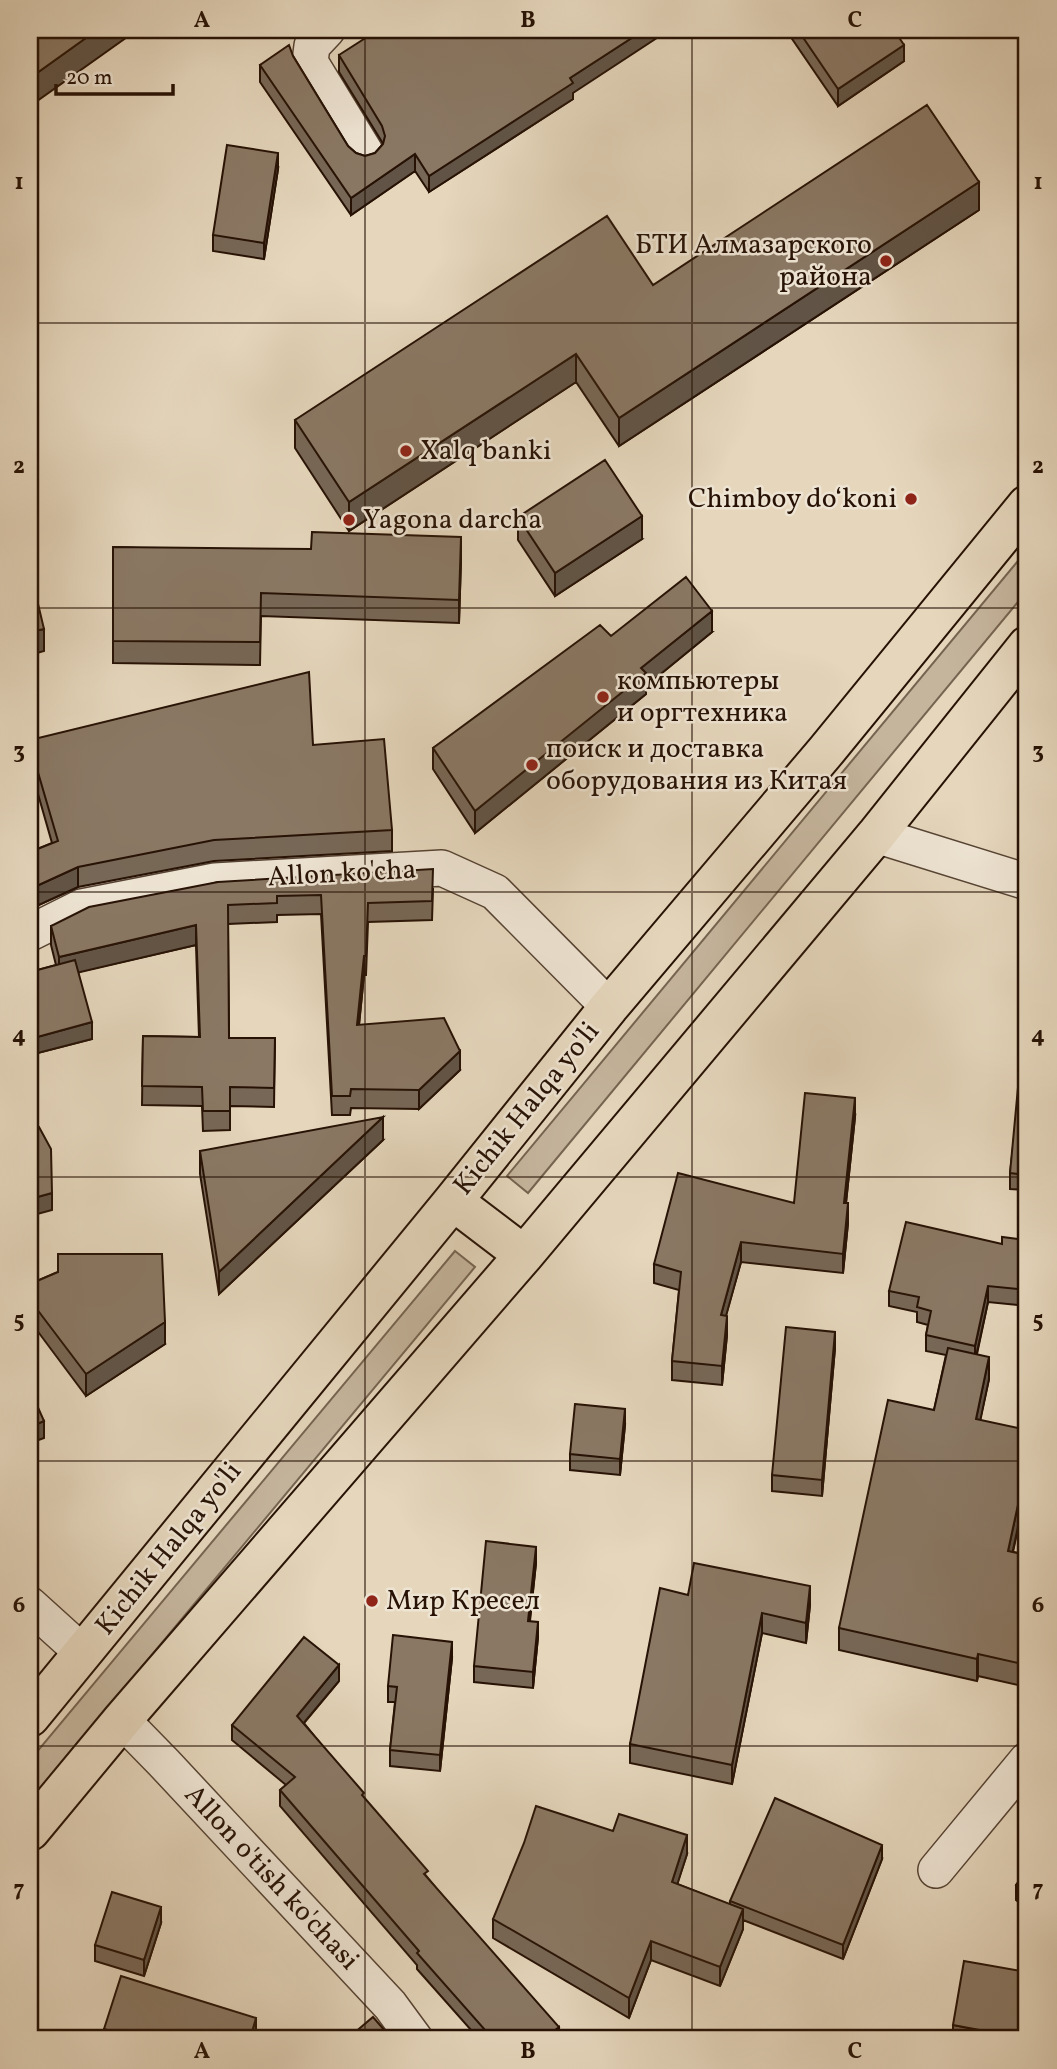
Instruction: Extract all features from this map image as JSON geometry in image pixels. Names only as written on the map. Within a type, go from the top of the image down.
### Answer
[{"type":"highway","name":"Kichik Halqa yo'li","points":[[30,1717],[609,1007],[825,751],[1027,505]]},
{"type":"highway","points":[[30,1831],[122,1720],[524,1255],[876,835],[1027,646]]},
{"type":"highway","points":[[453,1201],[524,1255]]},
{"type":"street","points":[[327,30],[312,47],[310,62],[365,152]]},
{"type":"street","points":[[876,835],[1027,883]]},
{"type":"street","name":"Allon ko'cha","points":[[30,933],[82,907],[215,881],[442,868],[495,892],[609,1007]]},
{"type":"street","points":[[30,1605],[83,1653]]},
{"type":"street","name":"Allon o'tish ko'chasi","points":[[122,1720],[381,1995],[415,2039]]},
{"type":"street","points":[[936,1870],[1027,1760]]},
{"type":"shaded area","points":[[1027,550],[1027,591],[528,1193],[507,1176]]},
{"type":"shaded area","points":[[455,1251],[475,1267],[30,1801],[30,1760]]},
{"type":"building","points":[[30,30],[97,30],[30,78]]},
{"type":"building","points":[[378,30],[644,30],[570,78],[573,83],[429,176],[415,154],[351,198],[260,65],[289,45],[348,146],[365,156],[375,153],[383,144],[385,136],[382,126],[339,55]]},
{"type":"building","points":[[798,30],[894,30],[904,45],[838,89]]},
{"type":"building","points":[[927,105],[979,182],[619,418],[576,354],[349,502],[295,420],[607,216],[653,285]]},
{"type":"building","points":[[227,145],[278,153],[264,243],[213,235]]},
{"type":"building","points":[[605,460],[642,516],[555,573],[518,517]]},
{"type":"building","points":[[312,532],[461,537],[459,600],[261,593],[260,642],[113,641],[113,547],[311,549]]},
{"type":"building","points":[[686,577],[712,611],[641,668],[646,673],[475,811],[433,748],[600,625],[611,636]]},
{"type":"building","points":[[34,587],[44,629],[30,632],[30,588]]},
{"type":"building","points":[[309,672],[313,745],[384,739],[392,830],[214,840],[78,867],[30,889],[30,852],[58,841],[30,740]]},
{"type":"building","points":[[1027,774],[1027,785],[1021,782]]},
{"type":"building","points":[[433,869],[432,901],[368,903],[366,956],[357,1025],[444,1018],[460,1051],[419,1090],[351,1089],[350,1096],[332,1096],[321,895],[277,896],[277,903],[228,905],[229,1038],[275,1038],[274,1088],[230,1087],[230,1111],[203,1111],[202,1087],[142,1086],[143,1036],[200,1037],[196,925],[59,957],[51,926],[89,907],[218,882]]},
{"type":"building","points":[[75,960],[92,1022],[30,1039],[30,972]]},
{"type":"building","points":[[1024,1023],[1027,1023],[1027,1175],[1010,1173]]},
{"type":"building","points":[[805,1093],[855,1098],[844,1203],[848,1203],[843,1254],[741,1242],[721,1315],[727,1316],[722,1366],[672,1361],[681,1272],[654,1264],[678,1173],[794,1203]]},
{"type":"building","points":[[383,1117],[219,1272],[200,1151]]},
{"type":"building","points":[[39,1127],[51,1149],[52,1193],[30,1199],[30,1130]]},
{"type":"building","points":[[906,1222],[1002,1244],[1002,1237],[1027,1240],[1027,1290],[988,1286],[975,1346],[926,1335],[931,1311],[917,1307],[919,1297],[889,1291]]},
{"type":"building","points":[[58,1254],[162,1254],[165,1322],[86,1374],[30,1300],[30,1284],[58,1272]]},
{"type":"building","points":[[786,1327],[835,1332],[822,1480],[772,1475]]},
{"type":"building","points":[[948,1348],[989,1357],[976,1419],[1027,1430],[1027,1463],[1008,1551],[1027,1555],[1027,1665],[978,1654],[977,1659],[839,1628],[888,1400],[934,1410]]},
{"type":"building","points":[[30,1381],[35,1392],[32,1394],[44,1421],[30,1427]]},
{"type":"building","points":[[575,1404],[625,1409],[620,1459],[570,1454]]},
{"type":"building","points":[[486,1541],[536,1547],[528,1621],[538,1622],[533,1672],[474,1666]]},
{"type":"building","points":[[694,1563],[810,1586],[806,1623],[762,1613],[732,1765],[630,1744],[660,1588],[688,1595]]},
{"type":"building","points":[[393,1635],[452,1642],[440,1755],[390,1750],[397,1687],[388,1686]]},
{"type":"building","points":[[304,1637],[339,1665],[297,1716],[428,1871],[424,1874],[559,2027],[554,2031],[561,2039],[493,2039],[280,1790],[295,1777],[232,1725]]},
{"type":"building","points":[[775,1798],[882,1845],[843,1945],[730,1901]]},
{"type":"building","points":[[536,1806],[613,1831],[619,1814],[687,1835],[672,1882],[743,1909],[720,1967],[651,1941],[629,1998],[493,1919]]},
{"type":"building","points":[[1027,1871],[1027,1894],[1016,1885]]},
{"type":"building","points":[[112,1892],[161,1907],[144,1960],[95,1945]]},
{"type":"building","points":[[964,1961],[1027,1972],[1027,2012],[1022,2038],[953,2025]]},
{"type":"building","points":[[121,1976],[256,2018],[250,2039],[137,2039],[104,2029]]},
{"type":"building","points":[[373,2017],[392,2039],[347,2039]]},
{"type":"place","name":"БТИ Алмазарского района","points":[[886,261]]},
{"type":"place","name":"Xalq banki","points":[[406,451]]},
{"type":"place","name":"Chimboy doʻkoni","points":[[911,499]]},
{"type":"place","name":"Yagona darcha","points":[[349,520]]},
{"type":"place","name":"компьютеры и оргтехника","points":[[603,697]]},
{"type":"place","name":"поиск и доставка оборудования из Китая","points":[[532,765]]},
{"type":"place","name":"Мир Кресел","points":[[372,1601]]}]
